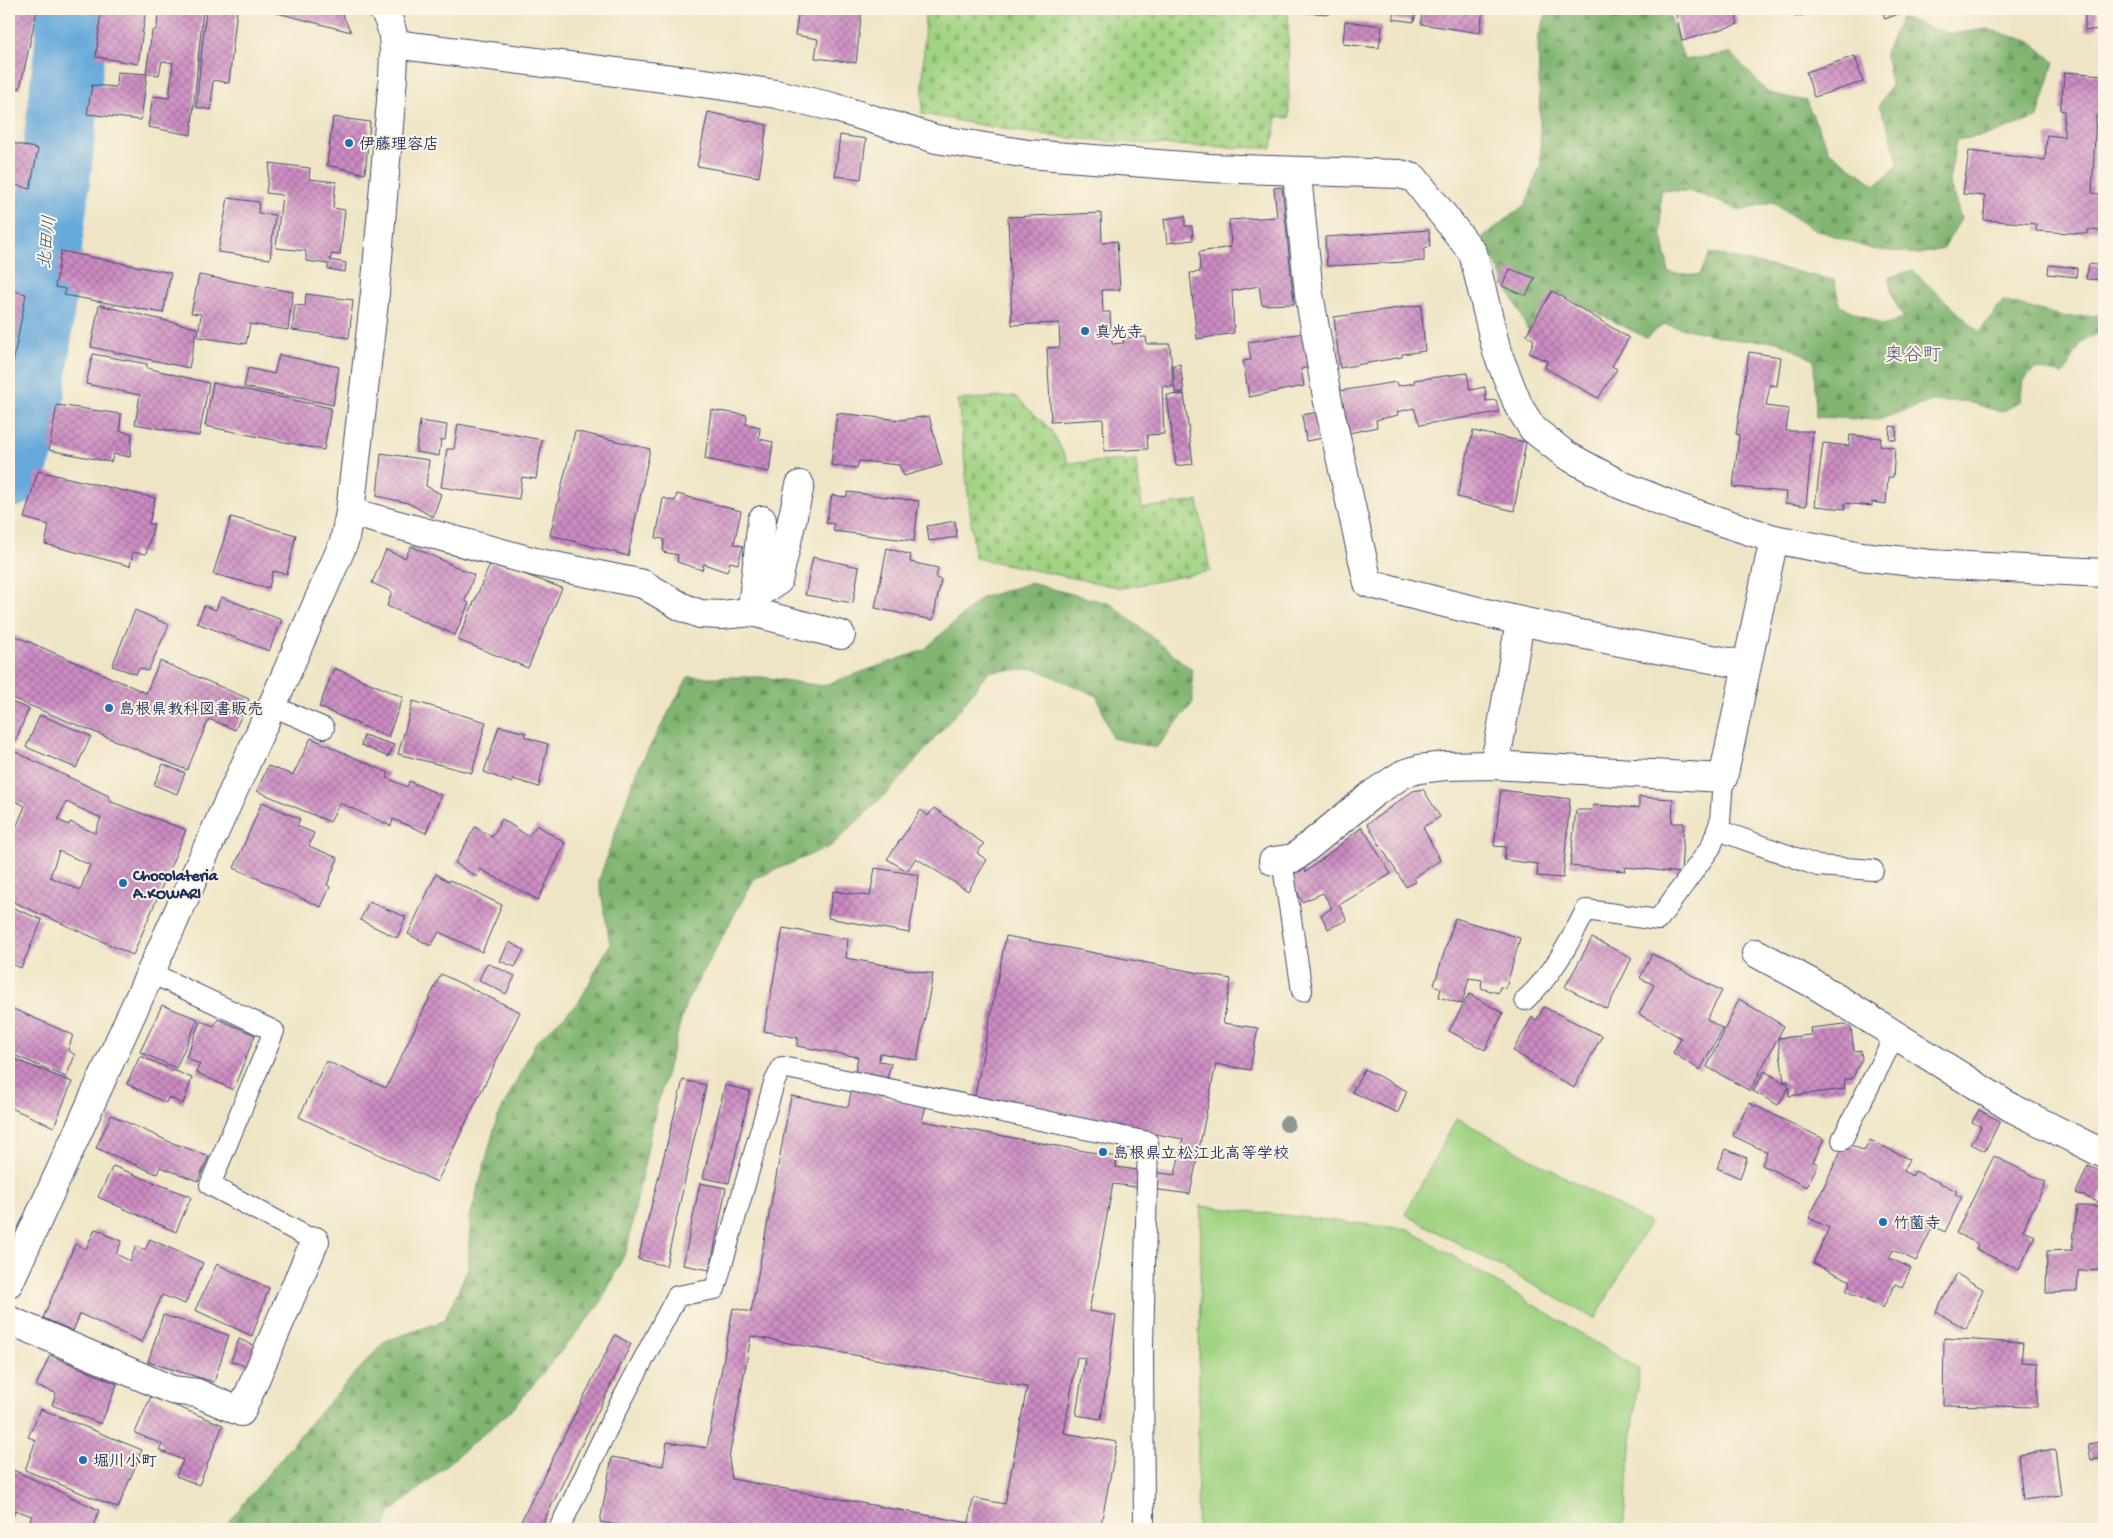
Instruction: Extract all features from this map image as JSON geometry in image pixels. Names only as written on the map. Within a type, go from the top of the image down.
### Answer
[{"type":"street","points":[[9,1283],[272,706],[344,542],[350,512],[375,293],[394,44],[386,10]]},
{"type":"street","points":[[394,44],[776,94],[833,108],[936,139],[1028,154],[1162,166],[1400,174],[1414,178],[1473,253],[1497,352],[1519,407],[1533,429],[1566,455],[1621,485],[1676,508],[1774,539],[1861,556],[1930,564],[2104,573]]},
{"type":"street","points":[[1299,172],[1298,194],[1309,294],[1327,397],[1368,583],[1520,622],[1641,647],[1748,665]]},
{"type":"street","points":[[350,512],[535,562],[642,584],[682,607],[700,614],[721,615],[753,603],[778,581],[800,485]]},
{"type":"street","points":[[753,603],[762,520]]},
{"type":"street","points":[[1278,860],[1294,858],[1374,792],[1403,774],[1419,769],[1445,766],[1493,765],[1723,778],[1774,539]]},
{"type":"street","points":[[753,603],[841,635]]},
{"type":"street","points":[[1493,765],[1499,743],[1520,622]]},
{"type":"street","points":[[1756,953],[1809,981],[2010,1107],[2104,1154]]},
{"type":"street","points":[[9,1320],[172,1390],[197,1394],[241,1412],[315,1241]]},
{"type":"lane","points":[[272,706],[324,728]]},
{"type":"lane","points":[[1525,1000],[1537,990],[1560,959],[1586,910],[1658,920],[1703,858],[1718,830],[1723,778]]},
{"type":"lane","points":[[1718,830],[1818,866],[1873,870]]},
{"type":"lane","points":[[1278,860],[1302,991]]},
{"type":"lane","points":[[151,973],[274,1031],[210,1184],[315,1241]]},
{"type":"lane","points":[[1842,1140],[1894,1035]]},
{"type":"lane","points":[[559,1529],[614,1415],[677,1296],[715,1289],[774,1083],[782,1067],[1148,1142],[1143,1346],[1144,1529]]},
{"type":"green space","points":[[925,9],[1288,9],[1289,118],[1277,117],[1272,148],[1128,143],[1081,139],[1021,132],[922,114]]},
{"type":"green space","points":[[1548,9],[1668,9],[1684,60],[1731,53],[1768,93],[1806,101],[1829,151],[1875,185],[1899,165],[1889,129],[1879,106],[1891,85],[1885,53],[1901,18],[1951,34],[1987,29],[2032,42],[2054,62],[2038,117],[1993,134],[1956,140],[1949,181],[1961,219],[1943,249],[1919,254],[1871,249],[1811,228],[1772,202],[1740,210],[1694,192],[1660,190],[1661,230],[1669,273],[1700,275],[1710,253],[1834,280],[1840,306],[1882,325],[1904,319],[1893,298],[1889,278],[1912,270],[1979,332],[2003,301],[2066,317],[2104,315],[2104,331],[2082,341],[2064,374],[2036,369],[2023,380],[2020,402],[2001,412],[1965,401],[1932,401],[1878,420],[1816,417],[1814,360],[1778,341],[1738,340],[1663,324],[1647,338],[1558,293],[1528,330],[1483,237],[1526,204],[1541,164],[1538,38]]},
{"type":"green space","points":[[1015,396],[1050,429],[1069,463],[1136,460],[1142,508],[1198,501],[1210,571],[1122,588],[975,558],[958,400]]},
{"type":"green space","points":[[1030,583],[1111,604],[1192,670],[1193,703],[1156,748],[1112,738],[1097,696],[1036,669],[989,671],[958,711],[895,785],[831,846],[754,879],[686,1003],[654,1117],[627,1249],[600,1304],[513,1409],[390,1513],[384,1529],[225,1529],[227,1524],[311,1422],[385,1341],[444,1321],[468,1269],[470,1217],[497,1119],[536,1042],[579,1002],[610,944],[599,880],[636,772],[688,677],[763,677],[822,686],[924,650],[981,598]]},
{"type":"green space","points":[[1457,1118],[1649,1223],[1595,1319],[1405,1214]]},
{"type":"green space","name":"島根県立松江北高等学校","points":[[1201,1206],[1408,1229],[1639,1369],[1623,1529],[1197,1529]]},
{"type":"building","points":[[9,9],[42,9],[42,12],[37,10],[20,89],[9,86]]},
{"type":"building","points":[[101,9],[146,9],[138,64],[96,57]]},
{"type":"building","points":[[158,9],[203,9],[191,135],[148,127],[153,96],[169,98],[173,63],[162,61],[159,75],[146,73],[152,31],[157,29]]},
{"type":"building","points":[[206,9],[237,9],[229,83],[213,80],[211,110],[196,107]]},
{"type":"building","points":[[262,9],[340,9],[351,32]]},
{"type":"building","points":[[799,9],[862,9],[856,63],[815,58],[818,39],[795,35]]},
{"type":"building","points":[[1294,9],[1331,9],[1330,14],[1294,12]]},
{"type":"building","points":[[1394,9],[1416,9],[1414,22],[1393,19]]},
{"type":"building","points":[[1422,9],[1483,9],[1480,33],[1421,24]]},
{"type":"building","points":[[1675,9],[1734,9],[1738,24],[1682,41]]},
{"type":"building","points":[[1794,9],[1825,9],[1796,17]]},
{"type":"building","points":[[1882,9],[1900,9],[1901,13],[1885,19]]},
{"type":"building","points":[[2085,9],[2097,9],[2098,29],[2085,31]]},
{"type":"building","points":[[1345,21],[1382,26],[1379,48],[1343,44]]},
{"type":"building","points":[[1855,56],[1863,82],[1814,97],[1806,72]]},
{"type":"building","points":[[117,72],[147,74],[141,120],[87,114],[92,85],[116,87]]},
{"type":"building","points":[[2065,72],[2104,75],[2104,116],[2096,116],[2092,193],[2104,195],[2102,231],[2088,230],[2088,234],[2036,231],[2036,224],[1984,220],[1985,196],[1963,194],[1969,151],[2045,160],[2047,135],[2064,137],[2064,111],[2060,110]]},
{"type":"building","points":[[708,112],[767,125],[759,177],[697,166]]},
{"type":"building","name":"伊藤理容店","points":[[333,117],[370,122],[365,174],[327,165]]},
{"type":"building","points":[[840,135],[866,139],[861,179],[835,176]]},
{"type":"building","points":[[9,142],[38,149],[30,189],[9,183]]},
{"type":"building","points":[[270,163],[310,168],[309,179],[336,182],[333,208],[345,210],[340,255],[332,254],[330,260],[346,263],[345,272],[328,269],[328,264],[306,261],[306,251],[276,248],[282,195],[266,193]]},
{"type":"building","points":[[1282,187],[1294,304],[1262,305],[1259,286],[1232,291],[1234,333],[1197,339],[1190,273],[1200,272],[1199,252],[1231,247],[1229,220],[1277,217],[1274,188]]},
{"type":"building","points":[[228,198],[259,202],[258,213],[275,215],[270,259],[218,252]]},
{"type":"building","name":"真光寺","points":[[1101,213],[1102,243],[1117,241],[1120,290],[1102,290],[1103,312],[1110,312],[1112,344],[1124,343],[1123,338],[1146,337],[1147,344],[1170,344],[1173,387],[1162,386],[1164,434],[1147,435],[1148,449],[1104,451],[1103,419],[1051,422],[1047,348],[1060,347],[1059,323],[1012,325],[1008,217]]},
{"type":"building","points":[[1185,216],[1185,226],[1192,226],[1193,240],[1167,243],[1164,219]]},
{"type":"building","points":[[1429,230],[1430,247],[1424,248],[1424,261],[1327,266],[1325,237]]},
{"type":"building","points":[[61,251],[171,273],[163,313],[64,295],[65,289],[55,287]]},
{"type":"building","points":[[2089,264],[2104,266],[2104,280],[2086,279]]},
{"type":"building","points":[[2049,265],[2077,268],[2076,277],[2048,274]]},
{"type":"building","points":[[1510,269],[1535,278],[1526,296],[1502,286]]},
{"type":"building","points":[[199,275],[293,292],[288,330],[250,324],[246,344],[198,337],[201,314],[191,313]]},
{"type":"building","points":[[9,290],[26,294],[13,363],[9,362]]},
{"type":"building","points":[[1552,291],[1629,338],[1612,366],[1617,369],[1598,398],[1545,368],[1547,361],[1529,353],[1534,340],[1526,335]]},
{"type":"building","points":[[306,294],[353,300],[349,338],[292,330],[295,305],[305,306]]},
{"type":"building","points":[[99,305],[197,328],[189,368],[91,347]]},
{"type":"building","points":[[1421,305],[1425,351],[1402,354],[1402,357],[1340,368],[1334,317]]},
{"type":"building","points":[[1304,333],[1310,367],[1301,369],[1304,386],[1249,397],[1243,361],[1251,360],[1248,342]]},
{"type":"building","points":[[1749,352],[1781,357],[1777,386],[1770,385],[1766,406],[1789,409],[1786,431],[1813,431],[1806,506],[1785,503],[1786,492],[1733,487],[1739,435],[1736,434]]},
{"type":"building","points":[[93,354],[147,364],[147,368],[209,383],[199,436],[135,424],[140,395],[86,384]]},
{"type":"building","points":[[279,355],[339,367],[333,405],[244,387],[248,368],[274,374]]},
{"type":"building","points":[[1180,364],[1184,392],[1175,393],[1173,365]]},
{"type":"building","points":[[1467,373],[1470,390],[1485,387],[1486,401],[1496,400],[1499,412],[1420,425],[1414,408],[1397,412],[1398,415],[1376,420],[1377,427],[1345,434],[1339,391],[1397,382],[1398,386],[1414,383],[1414,380]]},
{"type":"building","points":[[213,383],[331,408],[324,450],[205,426]]},
{"type":"building","points":[[1184,394],[1193,464],[1176,466],[1167,395]]},
{"type":"building","points":[[57,405],[121,414],[120,431],[132,433],[130,457],[114,454],[111,462],[49,450]]},
{"type":"building","points":[[711,410],[747,415],[746,424],[760,427],[759,439],[773,442],[769,472],[705,459]]},
{"type":"building","points":[[1324,411],[1329,437],[1306,441],[1302,415]]},
{"type":"building","points":[[837,413],[900,420],[929,416],[942,465],[904,476],[899,465],[859,461],[857,468],[831,465]]},
{"type":"building","points":[[420,421],[447,425],[445,440],[441,440],[439,456],[416,452]]},
{"type":"building","points":[[458,424],[542,440],[536,479],[522,477],[519,499],[441,487],[447,449],[454,449]]},
{"type":"building","points":[[1890,426],[1897,427],[1896,440],[1889,439]]},
{"type":"building","points":[[575,431],[650,449],[628,556],[550,535]]},
{"type":"building","points":[[1473,431],[1526,442],[1514,511],[1457,497]]},
{"type":"building","points":[[1850,435],[1881,438],[1880,445],[1895,448],[1893,477],[1888,477],[1886,504],[1872,502],[1872,506],[1845,503],[1845,509],[1815,506],[1823,443],[1849,446]]},
{"type":"building","points":[[381,453],[429,460],[426,486],[441,494],[433,517],[408,503],[377,496]]},
{"type":"building","points":[[38,471],[155,498],[149,524],[154,524],[146,554],[133,552],[130,566],[45,544],[49,525],[24,518]]},
{"type":"building","points":[[848,492],[919,501],[914,541],[833,531],[834,524],[826,523],[832,495],[846,497]]},
{"type":"building","points":[[677,494],[741,511],[734,544],[743,546],[738,564],[730,562],[727,572],[704,564],[702,570],[677,562],[678,555],[663,552],[664,539],[656,538],[663,498],[675,501]]},
{"type":"building","points":[[231,517],[296,535],[287,574],[273,571],[269,588],[213,574]]},
{"type":"building","points":[[955,521],[957,537],[929,541],[927,526]]},
{"type":"building","points":[[411,546],[474,575],[465,601],[469,603],[455,635],[387,606],[392,592],[372,583],[386,550],[405,558]]},
{"type":"building","points":[[887,548],[911,555],[910,562],[938,568],[936,578],[941,580],[933,620],[875,608]]},
{"type":"building","points":[[813,557],[859,567],[853,603],[805,595]]},
{"type":"building","points":[[491,562],[562,588],[528,668],[458,640]]},
{"type":"building","points":[[221,597],[282,620],[269,651],[197,623],[204,606],[216,610]]},
{"type":"building","points":[[135,610],[169,625],[148,671],[140,668],[136,674],[112,666]]},
{"type":"building","name":"島根県教科図書販売","points":[[9,633],[146,693],[160,661],[249,699],[235,730],[209,719],[187,770],[9,697]]},
{"type":"building","points":[[334,668],[403,697],[388,737],[319,707]]},
{"type":"building","points":[[9,701],[29,709],[13,746],[9,744]]},
{"type":"building","points":[[413,701],[486,722],[472,773],[398,754]]},
{"type":"building","points":[[40,715],[91,736],[76,768],[26,747]]},
{"type":"building","points":[[499,726],[526,733],[525,737],[548,744],[539,787],[513,779],[512,783],[484,772]]},
{"type":"building","points":[[364,735],[394,745],[388,757],[361,745]]},
{"type":"building","points":[[311,738],[389,773],[387,778],[407,787],[409,781],[441,795],[426,833],[393,819],[391,826],[340,803],[330,822],[257,791],[268,766],[293,775]]},
{"type":"building","name":"Chocolateria A.KOWARI","points":[[9,749],[109,796],[109,801],[186,830],[133,955],[9,900],[9,827],[15,830],[25,806],[9,798],[11,777],[9,776]],"holes":[[[66,802],[101,818],[95,833],[70,822],[69,825],[58,820]],[[59,851],[90,865],[80,890],[50,877]]]},
{"type":"building","points":[[163,764],[185,773],[177,794],[154,785]]},
{"type":"building","points":[[1423,789],[1440,817],[1423,827],[1440,860],[1414,878],[1416,882],[1406,887],[1367,824],[1413,791]]},
{"type":"building","points":[[1501,790],[1570,799],[1563,878],[1537,876],[1538,864],[1504,860],[1506,847],[1494,846]]},
{"type":"building","points":[[1639,797],[1673,799],[1672,823],[1684,823],[1681,873],[1626,867],[1625,871],[1570,866],[1576,810],[1592,810],[1593,805],[1639,808]]},
{"type":"building","points":[[262,802],[300,819],[297,826],[314,833],[309,846],[338,858],[327,885],[330,887],[321,907],[234,868]]},
{"type":"building","points":[[934,808],[984,844],[977,853],[987,860],[968,891],[916,858],[907,871],[887,859],[921,810],[928,816]]},
{"type":"building","points":[[502,819],[528,836],[537,825],[565,843],[538,900],[480,869],[477,877],[455,863],[475,827],[492,837]]},
{"type":"building","points":[[1362,827],[1391,874],[1339,905],[1347,920],[1328,929],[1321,915],[1332,908],[1323,893],[1302,902],[1291,875],[1303,868],[1306,872]]},
{"type":"building","points":[[875,868],[919,875],[909,933],[828,918],[833,891],[870,896]]},
{"type":"building","points":[[436,874],[449,882],[450,880],[502,905],[482,952],[439,932],[431,946],[408,934]]},
{"type":"building","points":[[369,902],[406,917],[397,938],[360,920]]},
{"type":"building","points":[[9,906],[42,920],[21,968],[9,963]]},
{"type":"building","points":[[1455,918],[1520,938],[1506,988],[1500,987],[1498,993],[1481,988],[1482,980],[1469,978],[1462,1004],[1439,997],[1441,988],[1434,985]]},
{"type":"building","points":[[783,928],[848,939],[846,958],[933,974],[917,1060],[880,1053],[879,1061],[891,1063],[883,1097],[926,1106],[922,1121],[1117,1157],[1116,1167],[1175,1175],[1183,1139],[974,1100],[1006,936],[1231,979],[1223,1023],[1258,1028],[1250,1070],[1216,1064],[1190,1194],[1113,1184],[1089,1311],[1116,1316],[1101,1419],[1076,1415],[1085,1358],[1077,1357],[1064,1433],[1117,1442],[1100,1529],[639,1529],[600,1522],[612,1457],[663,1466],[667,1442],[707,1448],[733,1308],[751,1312],[791,1096],[848,1107],[858,1057],[797,1046],[798,1038],[764,1031]],"holes":[[[751,1336],[1027,1387],[1005,1504],[973,1498],[969,1523],[732,1479],[729,1458]]]},
{"type":"building","points":[[1592,938],[1632,958],[1607,1009],[1565,987]]},
{"type":"building","points":[[509,942],[524,950],[515,967],[500,961]]},
{"type":"building","points":[[1652,954],[1722,991],[1707,1019],[1723,1029],[1700,1070],[1673,1053],[1681,1038],[1639,1014],[1654,985],[1640,978]]},
{"type":"building","points":[[487,963],[515,976],[506,994],[479,980]]},
{"type":"building","points":[[441,974],[520,1012],[437,1182],[299,1117],[326,1061],[386,1088]]},
{"type":"building","points":[[1469,994],[1503,1013],[1485,1050],[1449,1031]]},
{"type":"building","points":[[1739,999],[1784,1026],[1750,1091],[1707,1067]]},
{"type":"building","points":[[162,1005],[198,1019],[176,1068],[140,1052]]},
{"type":"building","points":[[9,1007],[73,1035],[68,1050],[75,1055],[66,1077],[9,1053]]},
{"type":"building","points":[[1544,1007],[1602,1036],[1574,1088],[1513,1051],[1532,1017],[1536,1021]]},
{"type":"building","points":[[218,1019],[255,1035],[233,1090],[196,1072],[200,1064],[186,1058],[200,1021],[214,1026]]},
{"type":"building","points":[[1845,1024],[1851,1028],[1854,1051],[1861,1050],[1862,1059],[1852,1079],[1844,1079],[1845,1089],[1789,1096],[1789,1087],[1778,1105],[1753,1091],[1764,1071],[1788,1085],[1788,1081],[1784,1082],[1778,1038],[1811,1035],[1810,1028]]},
{"type":"building","points":[[140,1056],[192,1078],[183,1104],[169,1097],[166,1103],[127,1084]]},
{"type":"building","points":[[9,1057],[72,1082],[54,1127],[9,1107]]},
{"type":"building","points":[[1365,1069],[1407,1091],[1398,1113],[1352,1092]]},
{"type":"building","points":[[683,1080],[706,1085],[666,1266],[638,1259]]},
{"type":"building","points":[[725,1085],[750,1091],[729,1183],[703,1178]]},
{"type":"building","points":[[1749,1103],[1824,1139],[1813,1162],[1818,1164],[1807,1187],[1762,1165],[1767,1152],[1733,1136]]},
{"type":"building","points":[[1979,1110],[2000,1121],[1985,1151],[1971,1144],[1981,1127],[1972,1122]]},
{"type":"building","points":[[111,1115],[170,1142],[209,1156],[198,1181],[160,1167],[157,1174],[96,1148]]},
{"type":"building","name":"竹薗寺","points":[[1870,1140],[1909,1159],[1904,1171],[1912,1176],[1915,1171],[1957,1191],[1955,1194],[1962,1197],[1945,1232],[1933,1226],[1916,1261],[1893,1250],[1889,1258],[1911,1268],[1902,1287],[1895,1284],[1883,1308],[1846,1291],[1851,1281],[1813,1263],[1829,1228],[1809,1218],[1845,1142],[1864,1151]]},
{"type":"building","points":[[1726,1149],[1747,1158],[1740,1178],[1717,1168]]},
{"type":"building","points":[[1994,1156],[2046,1182],[2023,1230],[2035,1236],[2019,1270],[1976,1249],[1978,1244],[1956,1233]]},
{"type":"building","points":[[113,1166],[191,1197],[176,1232],[98,1197]]},
{"type":"building","points":[[2088,1166],[2104,1173],[2104,1188],[2098,1202],[2076,1193]]},
{"type":"building","points":[[700,1183],[726,1188],[710,1270],[683,1265]]},
{"type":"building","points":[[2077,1206],[2104,1206],[2104,1270],[2078,1271],[2077,1292],[2046,1293],[2047,1251],[2072,1250]]},
{"type":"building","points":[[95,1229],[122,1241],[116,1254],[130,1261],[136,1246],[145,1250],[150,1239],[203,1263],[185,1304],[162,1295],[142,1342],[80,1314],[73,1331],[43,1318],[75,1244],[86,1249]]},
{"type":"building","points":[[217,1264],[269,1288],[252,1336],[195,1310]]},
{"type":"building","points":[[1957,1274],[1983,1289],[1966,1329],[1936,1312]]},
{"type":"building","points":[[163,1315],[229,1335],[214,1382],[148,1362]]},
{"type":"building","points":[[615,1335],[631,1344],[540,1529],[517,1529]]},
{"type":"building","points":[[1944,1338],[2023,1343],[2021,1362],[2038,1363],[2037,1407],[1943,1405]]},
{"type":"building","points":[[239,1339],[255,1346],[248,1367],[231,1361]]},
{"type":"building","points":[[50,1355],[117,1384],[101,1424],[52,1405],[56,1393],[36,1386]]},
{"type":"building","points":[[151,1396],[223,1425],[199,1485],[176,1476],[183,1460],[159,1450],[162,1444],[135,1433]]},
{"type":"building","name":"堀川小町","points":[[41,1409],[142,1450],[118,1508],[25,1470],[36,1440],[28,1437]]},
{"type":"building","points":[[2104,1441],[2104,1458],[2091,1460],[2088,1444]]},
{"type":"building","points":[[2055,1449],[2061,1495],[2023,1500],[2018,1455]]},
{"type":"building","points":[[9,1468],[99,1510],[92,1529],[26,1529],[32,1516],[15,1510],[9,1525]]},
{"type":"building","points":[[1742,1525],[1775,1528],[1775,1529],[1741,1529]]},
{"type":"waterway","name":"北田川","points":[[9,473],[25,428],[70,50],[72,9]]},
{"type":"place","name":"伊藤理容店","points":[[349,143]]},
{"type":"place","name":"真光寺","points":[[1085,331]]},
{"type":"place","name":"島根県教科図書販売","points":[[109,708]]},
{"type":"place","name":"Chocolateria A.KOWARI","points":[[123,883]]},
{"type":"place","name":"島根県立松江北高等学校","points":[[1103,1152]]},
{"type":"place","name":"竹薗寺","points":[[1883,1222]]},
{"type":"place","name":"堀川小町","points":[[83,1460]]},
{"type":"district","name":"奥谷町","points":[[1913,353]]}]
